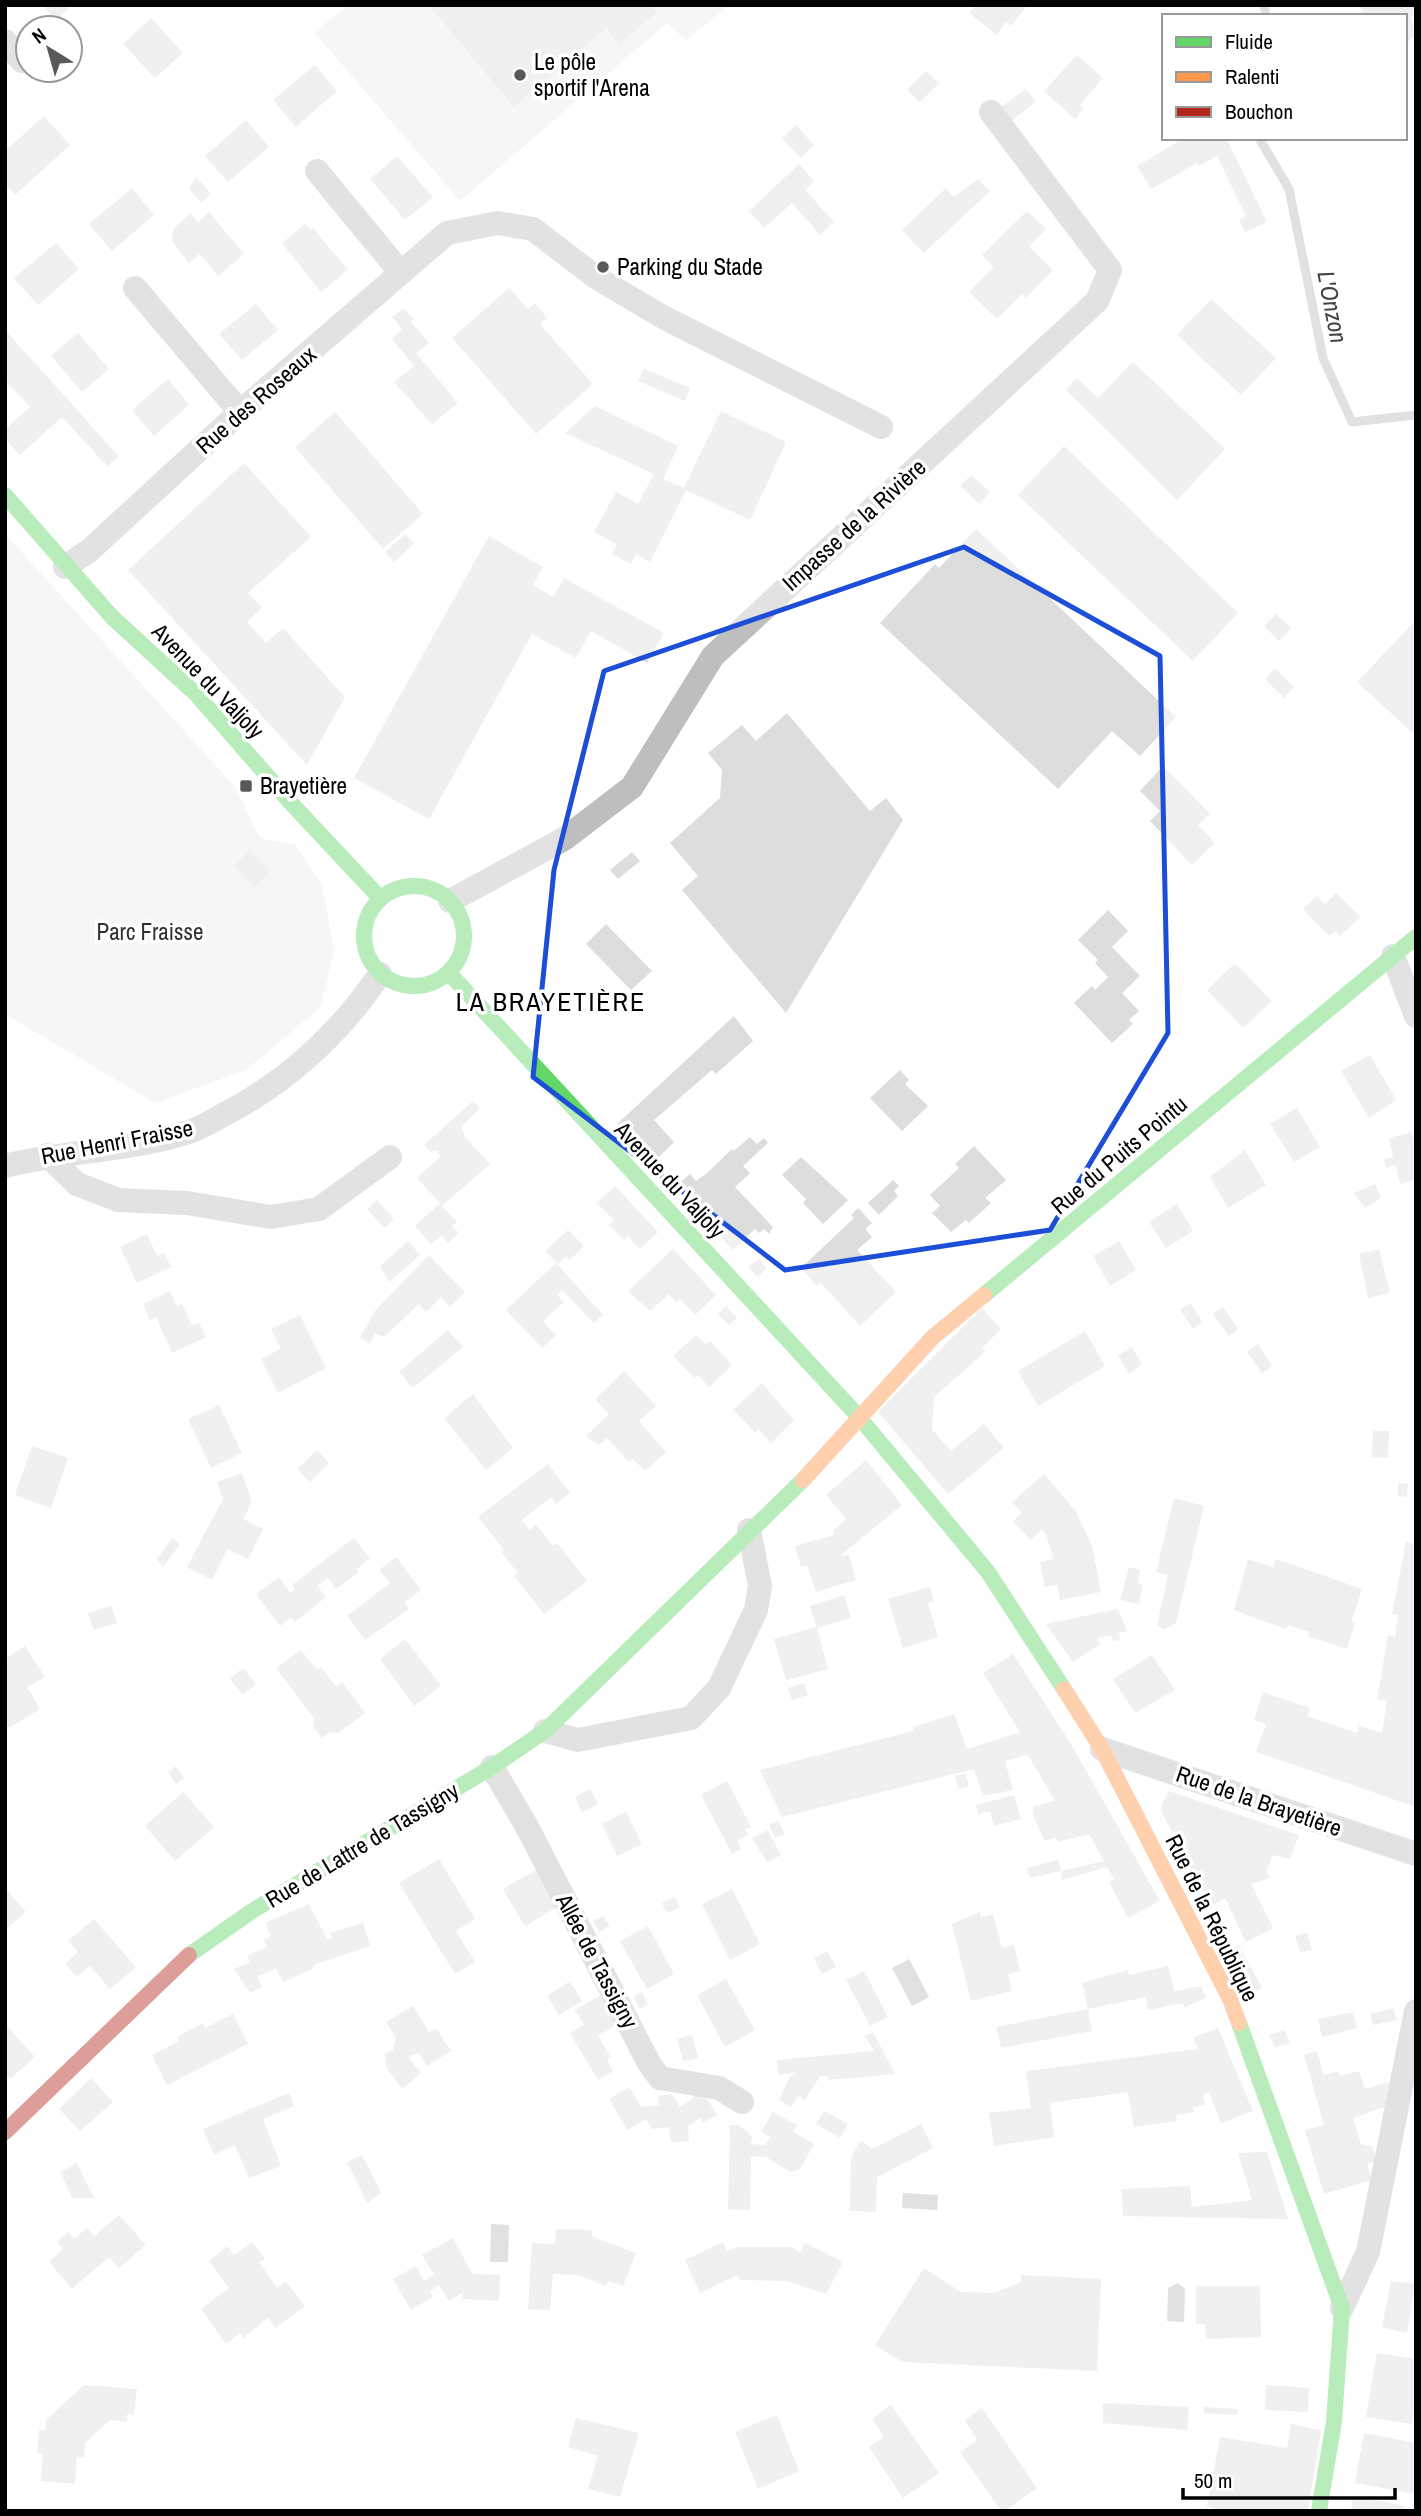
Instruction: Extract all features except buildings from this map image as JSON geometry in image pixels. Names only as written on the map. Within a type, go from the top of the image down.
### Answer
[{"type":"main road","name":"Avenue du Valjoly","points":[[5,495],[65,567],[112,617],[196,694],[290,802],[380,898]]},
{"type":"main road","points":[[411,886],[432,889],[450,901],[460,914],[464,937],[459,960],[449,973],[422,986],[393,982],[380,974],[370,960],[364,943],[365,926],[380,898],[411,886]]},
{"type":"main road","name":"Rue du Puits Pointu","points":[[858,1416],[933,1337],[1416,937]]},
{"type":"main road","name":"Avenue du Valjoly","points":[[449,973],[858,1416]]},
{"type":"main road","name":"Rue de Lattre de Tassigny","points":[[5,2132],[179,1962],[252,1911],[492,1768],[545,1731],[831,1452],[858,1416]]},
{"type":"main road","name":"Rue de la République","points":[[858,1416],[988,1572],[1102,1749],[1230,1999],[1342,2308],[1334,2422],[1319,2511]]},
{"type":"street","name":"Impasse de la Rivière","points":[[450,901],[564,839],[632,787],[713,656],[1097,302],[1110,270],[990,112]]},
{"type":"street","points":[[317,171],[401,273]]},
{"type":"street","name":"Rue des Roseaux","points":[[65,567],[90,550],[240,412],[447,233],[498,223],[533,229],[597,278],[663,317],[881,427]]},
{"type":"street","points":[[135,288],[240,412]]},
{"type":"street","points":[[1393,956],[1416,1016]]},
{"type":"street","name":"Rue Henri Fraisse","points":[[5,1166],[47,1156],[190,1132],[256,1098],[315,1052],[364,998],[380,974]]},
{"type":"street","points":[[47,1156],[77,1184],[118,1200],[187,1203],[271,1217],[319,1209],[390,1157]]},
{"type":"street","points":[[545,1731],[578,1740],[691,1718],[719,1688],[756,1611],[760,1586],[749,1530]]},
{"type":"street","name":"Rue de la Brayetière","points":[[1102,1749],[1416,1854]]},
{"type":"street","name":"Allée de Tassigny","points":[[492,1768],[538,1849],[650,2065],[660,2078],[719,2088],[742,2102]]},
{"type":"street","points":[[1342,2308],[1368,2252],[1416,2011]]},
{"type":"highlighted area","points":[[964,547],[1160,656],[1168,1033],[1050,1230],[785,1270],[533,1077],[554,870],[604,671]]},
{"type":"green space","points":[[349,5],[730,5],[686,40],[667,23],[460,201],[314,32]]},
{"type":"green space","name":"Parc Fraisse","points":[[5,534],[235,787],[260,838],[295,845],[322,884],[334,950],[321,1007],[246,1070],[155,1103],[5,1014]]},
{"type":"shaded area","points":[[909,1959],[929,1997],[912,2006],[892,1968]]},
{"type":"shaded area","points":[[903,2193],[938,2195],[937,2210],[902,2208]]},
{"type":"shaded area","points":[[491,2224],[509,2225],[508,2262],[490,2262]]},
{"type":"shaded area","points":[[1178,2283],[1185,2289],[1184,2322],[1167,2321],[1168,2288]]},
{"type":"waterway","name":"L'Onzon","points":[[1264,5],[1266,14]]},
{"type":"waterway","name":"L'Onzon","points":[[1260,140],[1289,189],[1323,358],[1352,422],[1416,415]]},
{"type":"traffic: fast","points":[[5,495],[112,617],[196,694],[290,802],[380,898]]},
{"type":"traffic: fast","points":[[414,886],[442,894],[456,908],[464,936],[456,964],[442,978],[414,986],[386,978],[372,964],[364,936],[372,908],[386,894],[414,886]]},
{"type":"traffic: fast","points":[[984,1295],[1416,937]]},
{"type":"traffic: fast","points":[[449,973],[858,1416],[988,1572],[1064,1689]]},
{"type":"traffic: fast","points":[[189,1955],[252,1911],[492,1767],[545,1731],[803,1480]]},
{"type":"traffic: fast","points":[[1239,2023],[1342,2308],[1334,2422],[1319,2511]]},
{"type":"traffic: slow","points":[[803,1480],[933,1337],[984,1295]]},
{"type":"traffic: slow","points":[[1064,1689],[1102,1749],[1230,1999],[1239,2023]]},
{"type":"traffic: jam","points":[[5,2132],[189,1955]]},
{"type":"place","name":"Le pôle sportif l'Arena","points":[[520,75]]},
{"type":"place","name":"Parking du Stade","points":[[603,267]]},
{"type":"place","name":"Brayetière","points":[[246,786]]},
{"type":"district","name":"LA BRAYETIÈRE","points":[[551,1002]]}]
